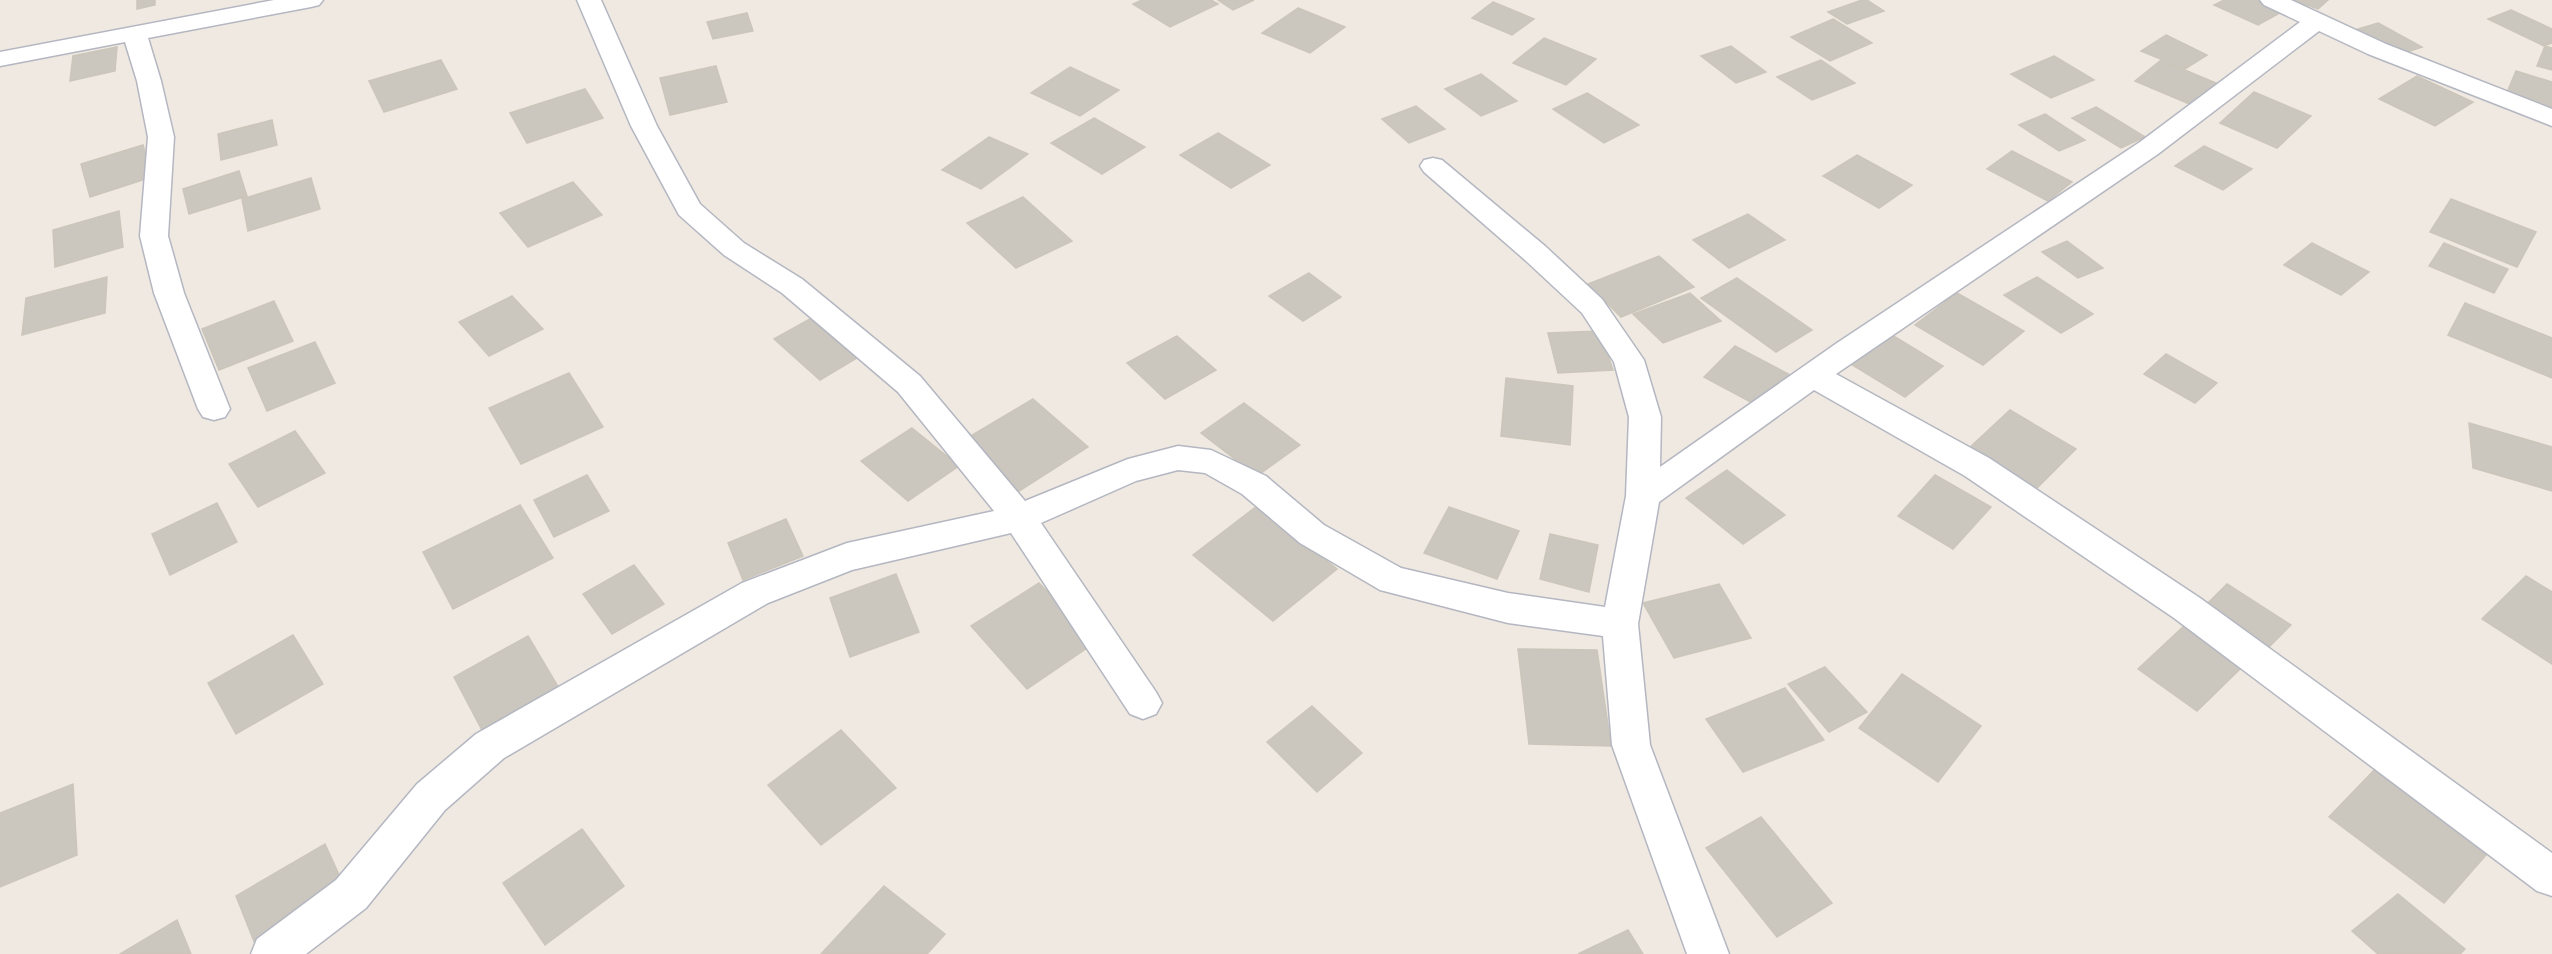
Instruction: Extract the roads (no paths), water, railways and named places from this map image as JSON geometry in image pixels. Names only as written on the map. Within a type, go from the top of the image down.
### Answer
[{"type":"street","points":[[0,59],[311,0]]},
{"type":"street","points":[[589,0],[644,126],[689,208],[734,249],[792,286],[909,384],[1019,518],[1143,703]]},
{"type":"street","points":[[2272,0],[2377,49],[2552,118]]},
{"type":"street","points":[[1643,496],[1812,375],[2149,148],[2316,21]]},
{"type":"street","points":[[134,33],[149,81],[161,137],[154,236],[168,293],[214,409]]},
{"type":"street","points":[[1433,166],[1535,253],[1592,306],[1629,360],[1645,417],[1643,496],[1620,624],[1630,745],[1708,954]]},
{"type":"street","points":[[1812,375],[1977,467],[2187,608],[2552,878]]},
{"type":"street","points":[[272,954],[351,894],[431,797],[490,746],[755,592],[847,557],[1019,518],[1128,471],[1178,458],[1211,462],[1254,485],[1312,534],[1392,580],[1508,608],[1620,624]]}]
